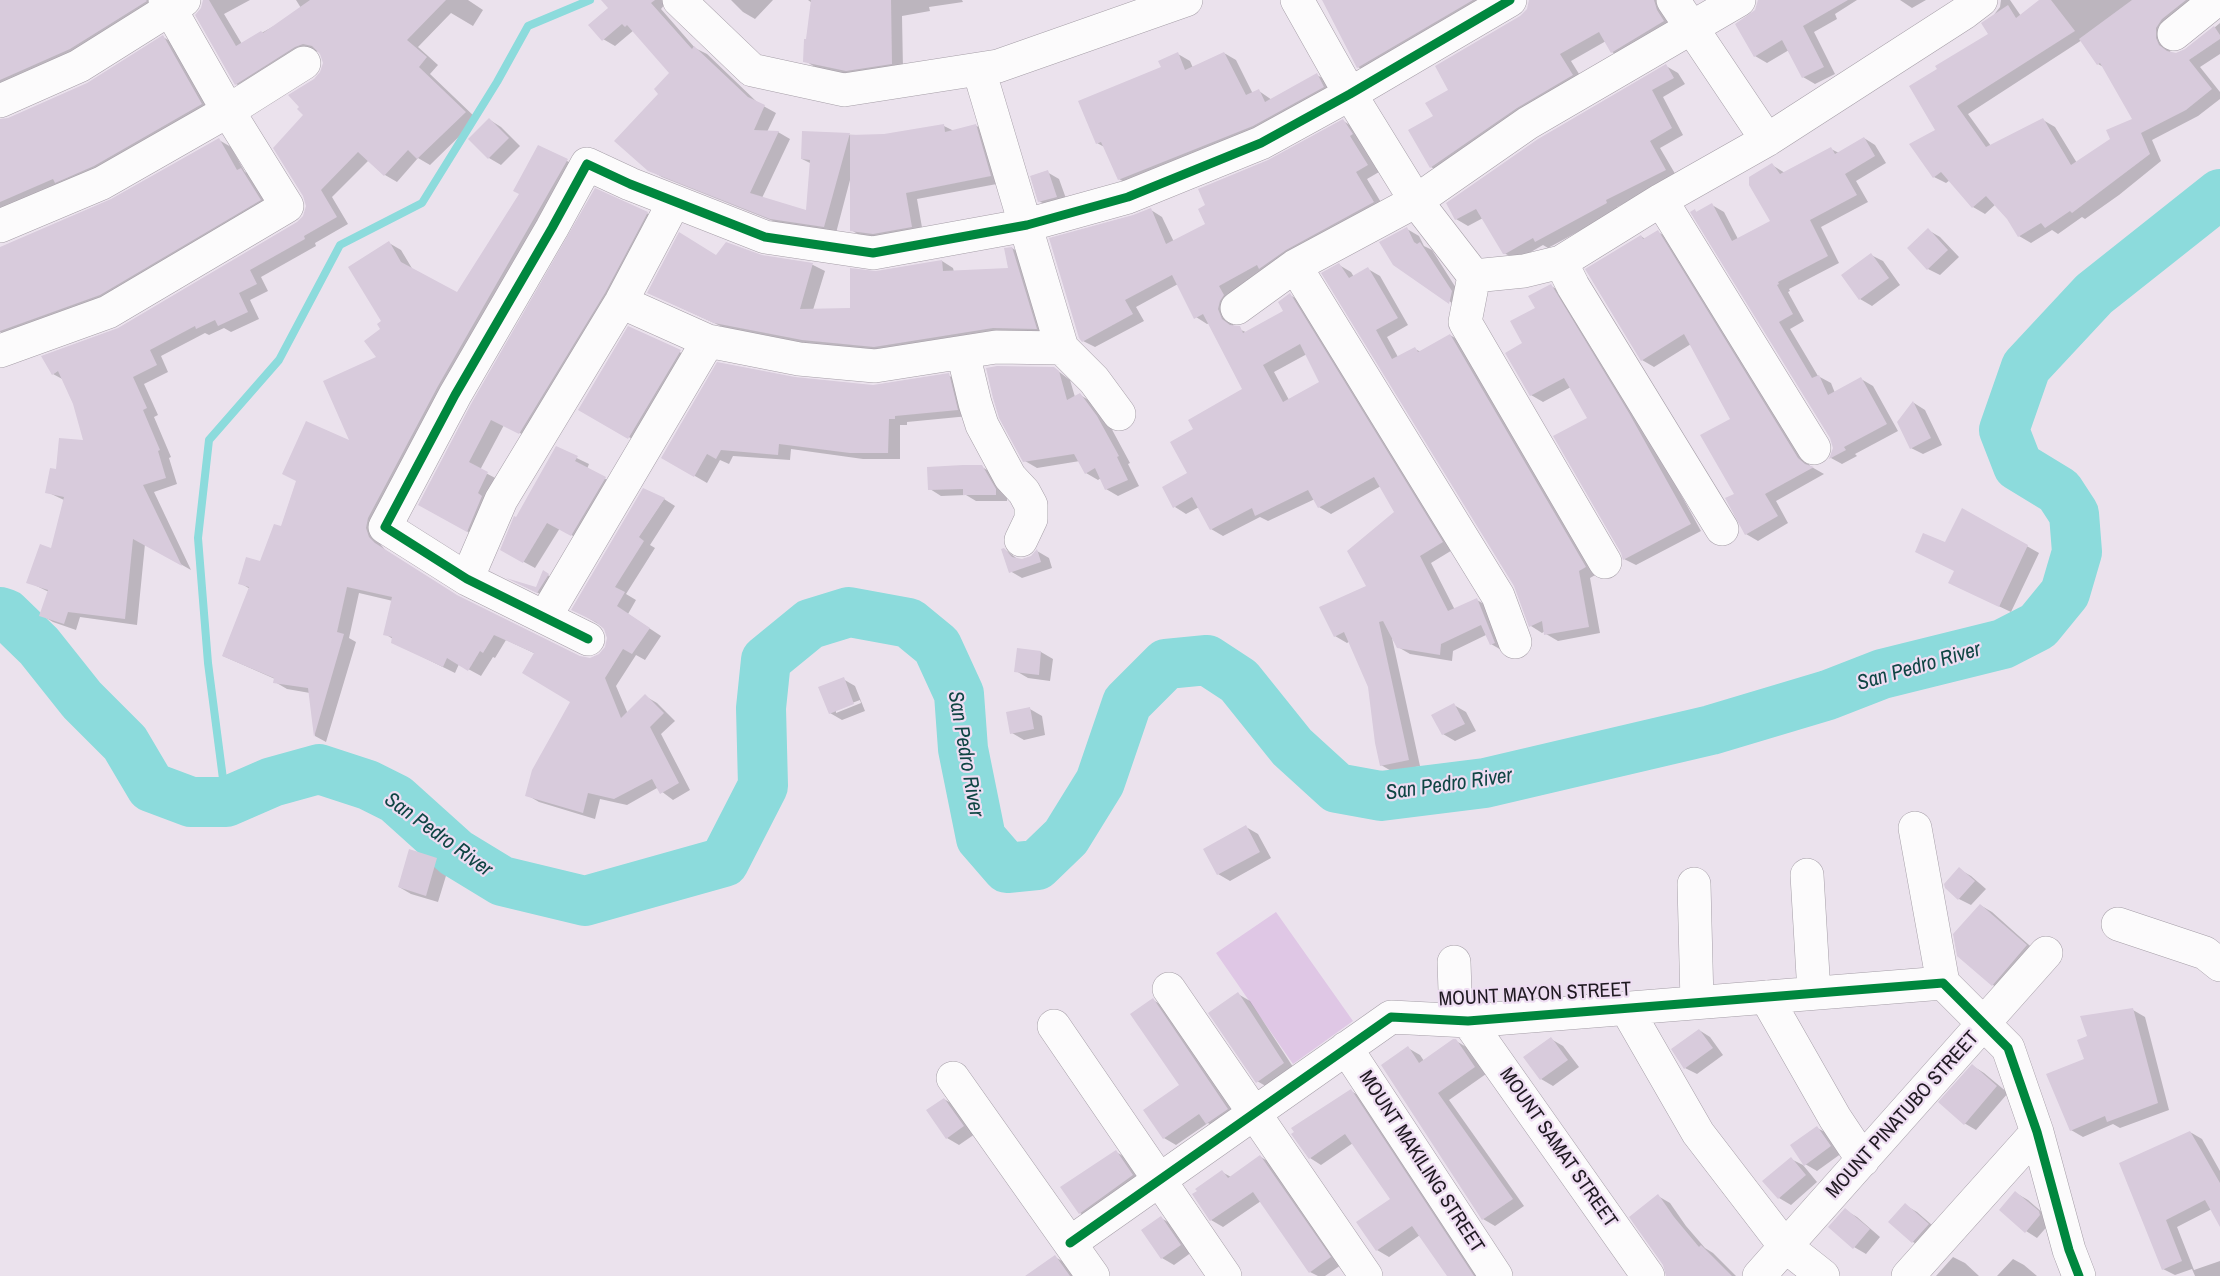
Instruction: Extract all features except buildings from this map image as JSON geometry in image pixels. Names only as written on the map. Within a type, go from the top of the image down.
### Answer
[{"type":"street","points":[[680,0],[752,70],[844,90],[998,66],[1186,0]]},
{"type":"street","points":[[1296,0],[1350,94],[1416,201],[1474,276],[1465,322],[1605,562]]},
{"type":"street","points":[[588,639],[467,579],[385,527],[455,394],[552,228],[586,164],[674,202],[765,237],[873,253],[1027,225],[1128,197],[1261,143],[1350,94],[1510,0]]},
{"type":"street","points":[[1673,0],[1767,140]]},
{"type":"street","points":[[1236,308],[1295,266],[1416,201],[1528,123],[1739,0]]},
{"type":"street","points":[[1474,276],[1524,271],[1561,262],[1661,200],[1767,140],[1964,13],[1980,0]]},
{"type":"street","points":[[2174,34],[2216,0]]},
{"type":"street","points":[[0,101],[80,66],[173,3],[228,111],[287,206],[108,312],[0,351]]},
{"type":"street","points":[[0,226],[102,183],[228,111],[304,63]]},
{"type":"street","points":[[979,70],[1062,348],[1094,380],[1119,414]]},
{"type":"street","points":[[1661,200],[1814,448]]},
{"type":"street","points":[[467,579],[501,500],[621,302],[674,202]]},
{"type":"street","points":[[1561,262],[1573,286],[1722,530]]},
{"type":"street","points":[[1295,266],[1498,596],[1515,642]]},
{"type":"street","points":[[621,302],[708,341],[799,359],[875,366],[996,348],[1062,348]]},
{"type":"street","points":[[545,617],[708,341]]},
{"type":"street","points":[[963,353],[982,425],[1010,477],[1024,492],[1031,505],[1031,519],[1021,540]]},
{"type":"street","points":[[1915,828],[1943,982],[2008,1048],[2037,1132],[2074,1263],[2049,1276]]},
{"type":"street","points":[[1807,875],[1814,993]]},
{"type":"street","points":[[1694,884],[1697,1002]]},
{"type":"street","points":[[2118,924],[2205,953],[2220,965]]},
{"type":"street","name":"MOUNT PINATUBO STREET","points":[[1759,1276],[2046,953]]},
{"type":"street","points":[[1454,962],[1462,1021]]},
{"type":"street","name":"MOUNT MAYON STREET","points":[[1070,1243],[1390,1017],[1462,1021],[1943,982]]},
{"type":"street","points":[[1169,989],[1366,1276]]},
{"type":"street","points":[[1766,997],[1835,1118],[1863,1161]]},
{"type":"street","points":[[1626,1008],[1698,1133],[1785,1245],[1823,1276]]},
{"type":"street","name":"MOUNT SAMAT STREET","points":[[1462,1021],[1648,1276]]},
{"type":"street","points":[[1054,1026],[1225,1276]]},
{"type":"street","name":"MOUNT MAKILING STREET","points":[[1346,1048],[1496,1276]]},
{"type":"street","points":[[954,1078],[1093,1276]]},
{"type":"street","points":[[1908,1276],[2037,1132]]},
{"type":"shaded area","points":[[1276,912],[1353,1021],[1293,1064],[1216,953]]},
{"type":"waterway","points":[[226,802],[208,663],[198,538],[209,440],[279,360],[340,245],[422,203],[497,82],[528,26],[590,0]]},
{"type":"waterway","name":"San Pedro River","points":[[0,612],[6,614],[39,646],[82,700],[125,743],[151,787],[191,802],[226,802],[272,782],[319,769],[368,785],[396,799],[456,853],[502,881],[585,901],[724,862],[763,786],[761,708],[766,660],[810,624],[849,612],[909,623],[937,646],[959,694],[963,749],[981,838],[1007,868],[1037,865],[1066,837],[1100,782],[1127,703],[1166,664],[1207,660],[1239,681],[1292,747],[1337,788],[1381,796],[1485,783],[1711,730],[1828,695],[1882,674],[2003,644],[2038,626],[2065,593],[2077,552],[2074,514],[2059,491],[2018,466],[2004,430],[2026,367],[2094,294],[2220,194]]},
{"type":"cycle path","points":[[588,639],[467,579],[385,527],[455,395],[587,164],[630,184],[765,237],[873,253],[1027,225],[1128,197],[1261,143],[1350,94],[1510,0]]},
{"type":"cycle path","points":[[1070,1243],[1391,1017],[1468,1021],[1943,983],[2008,1048],[2037,1132],[2069,1250],[2079,1276]]}]
